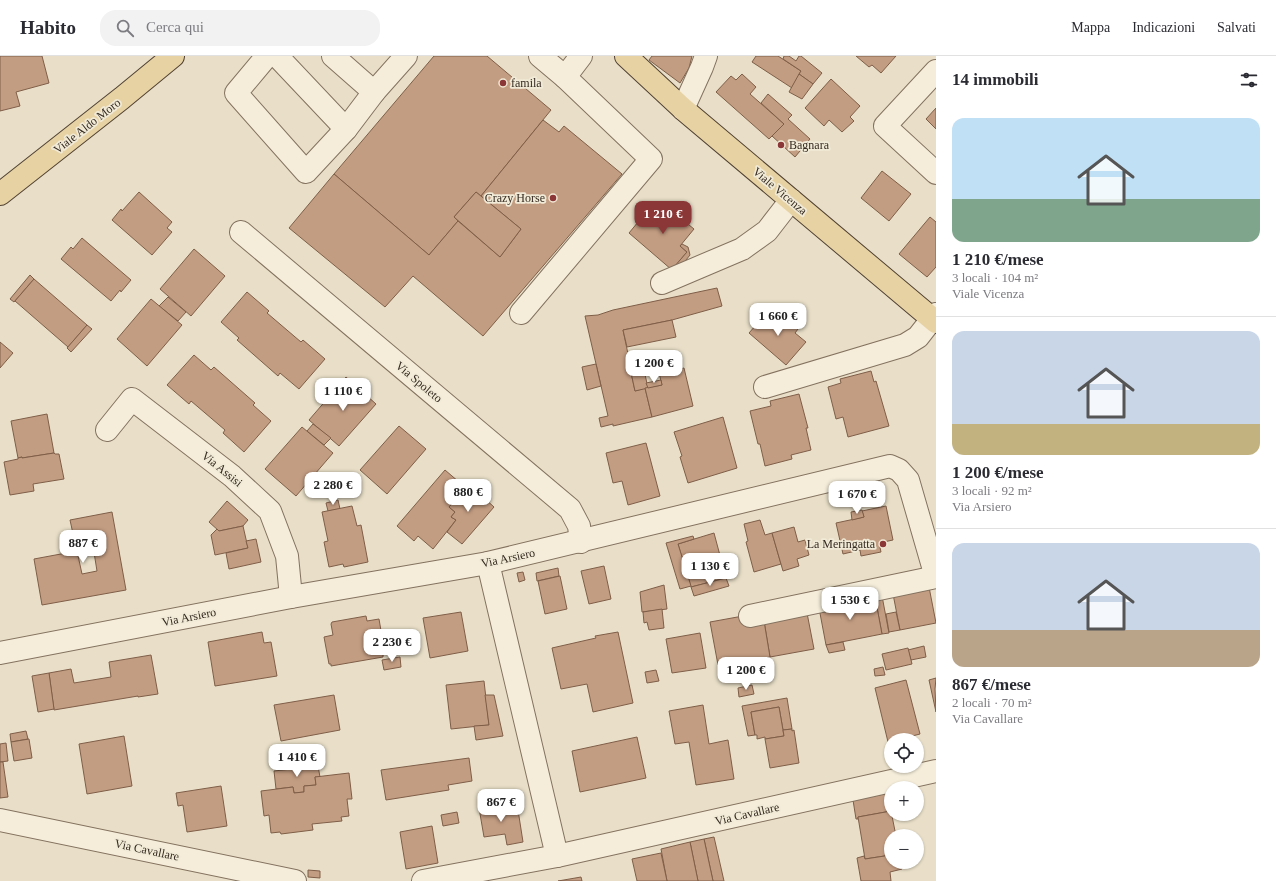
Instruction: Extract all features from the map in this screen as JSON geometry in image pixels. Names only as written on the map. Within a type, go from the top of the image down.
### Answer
[{"type":"main road","name":"Viale Aldo Moro","points":[[0,194],[173,56]]},
{"type":"main road","name":"Viale Vicenza","points":[[626,56],[683,109],[935,318]]},
{"type":"street","points":[[267,56],[236,93],[306,172],[346,129],[374,92],[406,56]]},
{"type":"street","points":[[277,56],[346,129]]},
{"type":"street","points":[[333,56],[374,92]]},
{"type":"street","points":[[521,313],[651,159],[565,77],[540,56]]},
{"type":"street","points":[[565,77],[581,56]]},
{"type":"street","points":[[683,109],[706,56]]},
{"type":"street","points":[[936,71],[885,126],[936,173]]},
{"type":"street","points":[[662,283],[742,249],[766,231],[791,200]]},
{"type":"street","name":"Via Spoleto","points":[[241,232],[570,509],[578,526],[581,542]]},
{"type":"street","points":[[765,387],[905,345],[918,337],[935,318]]},
{"type":"street","name":"Via Assisi","points":[[107,430],[132,399],[232,476],[270,512],[287,556],[291,597]]},
{"type":"street","name":"Via Arsiero","points":[[0,653],[291,597],[488,563],[581,542],[890,466],[899,470],[908,480],[936,577]]},
{"type":"street","points":[[488,563],[557,856]]},
{"type":"street","points":[[750,616],[936,577]]},
{"type":"street","name":"Via Cavallare","points":[[424,881],[557,856],[936,771]]},
{"type":"street","name":"Via Cavallare","points":[[0,820],[295,881]]},
{"type":"building","points":[[0,56],[42,56],[49,83],[16,92],[20,106],[0,111]]},
{"type":"building","points":[[434,56],[487,56],[551,110],[481,196],[476,192],[454,217],[458,221],[429,255],[334,174]]},
{"type":"building","points":[[652,56],[692,56],[689,68],[680,83],[649,60]]},
{"type":"building","points":[[756,56],[778,56],[801,71],[792,88],[752,62]]},
{"type":"building","points":[[784,56],[789,56],[796,61],[799,56],[801,56],[822,73],[813,84],[799,74],[801,71],[783,59]]},
{"type":"building","points":[[856,56],[896,56],[881,73],[872,65],[869,67]]},
{"type":"building","points":[[742,74],[756,87],[750,94],[784,124],[769,139],[716,92],[731,76],[736,80]]},
{"type":"building","points":[[799,74],[813,84],[802,99],[789,92]]},
{"type":"building","points":[[831,79],[860,106],[850,117],[854,121],[842,132],[829,120],[824,126],[805,108]]},
{"type":"building","points":[[768,94],[792,115],[788,119],[810,139],[795,157],[772,136],[784,124],[761,103]]},
{"type":"building","points":[[936,108],[936,129],[926,119]]},
{"type":"building","points":[[543,120],[559,132],[564,126],[622,174],[483,336],[413,276],[385,307],[289,228],[334,174],[429,255],[458,221],[500,257],[521,229],[481,196]]},
{"type":"building","points":[[882,171],[911,194],[889,221],[861,198]]},
{"type":"building","points":[[139,192],[172,222],[167,228],[172,232],[152,255],[112,220]]},
{"type":"building","points":[[476,192],[521,229],[500,257],[454,217]]},
{"type":"building","points":[[667,202],[671,202],[681,210],[678,216],[665,205]]},
{"type":"building","points":[[662,203],[694,229],[680,246],[687,252],[672,270],[629,233],[643,216],[648,220]]},
{"type":"building","points":[[930,217],[936,222],[936,267],[927,277],[899,254]]},
{"type":"building","points":[[82,238],[131,280],[111,301],[61,259],[71,247],[73,249]]},
{"type":"building","points":[[682,244],[688,247],[690,255],[678,270],[674,267],[687,252],[680,246]]},
{"type":"building","points":[[194,249],[225,276],[191,316],[160,289]]},
{"type":"building","points":[[30,275],[34,279],[14,302],[10,299]]},
{"type":"building","points":[[34,279],[87,325],[68,347],[15,301]]},
{"type":"building","points":[[717,288],[722,306],[672,320],[623,330],[635,391],[645,388],[652,417],[613,426],[613,424],[601,427],[599,418],[608,416],[585,316],[598,315],[613,310]]},
{"type":"building","points":[[247,292],[269,311],[267,313],[301,342],[303,340],[325,359],[299,389],[280,373],[278,376],[237,340],[239,338],[221,322]]},
{"type":"building","points":[[168,297],[186,312],[178,321],[159,306]]},
{"type":"building","points":[[151,299],[182,325],[147,366],[117,339]]},
{"type":"building","points":[[769,310],[779,320],[783,316],[798,329],[795,333],[806,342],[786,365],[749,333]]},
{"type":"building","points":[[672,320],[676,337],[627,347],[623,330]]},
{"type":"building","points":[[87,325],[92,329],[71,352],[67,348]]},
{"type":"building","points":[[0,342],[13,353],[0,368]]},
{"type":"building","points":[[640,352],[648,388],[635,391],[627,354]]},
{"type":"building","points":[[194,355],[211,370],[214,367],[255,403],[253,405],[271,421],[244,452],[223,433],[225,430],[191,401],[189,404],[167,385]]},
{"type":"building","points":[[596,364],[601,386],[587,390],[582,367]]},
{"type":"building","points":[[684,368],[693,406],[652,417],[645,388],[662,385],[659,373]]},
{"type":"building","points":[[871,371],[874,382],[876,381],[889,426],[848,437],[843,417],[836,419],[828,387],[841,383],[840,379]]},
{"type":"building","points":[[346,377],[376,404],[339,446],[309,420]]},
{"type":"building","points":[[661,380],[662,385],[648,388],[646,383]]},
{"type":"building","points":[[799,394],[808,428],[806,428],[811,450],[791,455],[792,459],[765,466],[750,411],[771,406],[770,401]]},
{"type":"building","points":[[47,414],[54,453],[18,458],[11,421]]},
{"type":"building","points":[[723,417],[737,468],[688,483],[680,457],[682,456],[674,432]]},
{"type":"building","points":[[313,424],[331,438],[324,445],[307,431]]},
{"type":"building","points":[[399,426],[426,449],[387,494],[360,470]]},
{"type":"building","points":[[302,427],[333,453],[296,496],[265,469]]},
{"type":"building","points":[[646,443],[660,496],[628,505],[622,481],[613,483],[606,453]]},
{"type":"building","points":[[54,453],[59,454],[64,479],[33,484],[34,491],[10,495],[4,462],[22,457]]},
{"type":"building","points":[[445,470],[466,488],[449,507],[455,512],[451,517],[456,520],[433,549],[418,536],[414,541],[397,526]]},
{"type":"building","points":[[464,480],[494,507],[462,544],[447,532],[456,520],[451,517],[455,512],[449,507],[466,488],[460,484]]},
{"type":"building","points":[[338,500],[340,509],[328,511],[326,503]]},
{"type":"building","points":[[227,501],[248,520],[243,526],[219,531],[209,522]]},
{"type":"building","points":[[352,506],[357,526],[361,525],[368,562],[344,567],[343,564],[329,567],[324,542],[328,541],[322,512]]},
{"type":"building","points":[[886,506],[893,540],[879,543],[881,552],[861,556],[860,550],[843,554],[836,523],[864,517],[862,511]]},
{"type":"building","points":[[862,510],[864,517],[852,520],[851,512]]},
{"type":"building","points":[[112,512],[126,590],[42,605],[34,559],[77,551],[82,574],[97,571],[92,540],[75,543],[70,520]]},
{"type":"building","points":[[760,520],[765,535],[772,533],[781,564],[754,572],[746,542],[748,541],[744,524]]},
{"type":"building","points":[[243,526],[248,548],[215,555],[211,535],[217,529],[219,531]]},
{"type":"building","points":[[794,527],[798,542],[805,540],[809,555],[797,559],[799,566],[783,571],[772,533]]},
{"type":"building","points":[[714,533],[726,578],[691,587],[678,544]]},
{"type":"building","points":[[693,536],[694,539],[678,544],[691,586],[680,589],[666,543]]},
{"type":"building","points":[[256,539],[261,562],[229,569],[226,553],[248,548],[246,541]]},
{"type":"building","points":[[604,566],[611,599],[589,604],[581,571]]},
{"type":"building","points":[[558,568],[559,576],[537,581],[536,573]]},
{"type":"building","points":[[523,572],[525,580],[519,582],[517,573]]},
{"type":"building","points":[[560,576],[567,609],[545,614],[538,581]]},
{"type":"building","points":[[726,578],[729,586],[694,596],[691,587]]},
{"type":"building","points":[[664,585],[667,609],[642,612],[640,592]]},
{"type":"building","points":[[929,587],[936,623],[900,630],[893,594]]},
{"type":"building","points":[[882,596],[889,633],[882,634],[875,597]]},
{"type":"building","points":[[875,597],[882,634],[826,645],[819,608]]},
{"type":"building","points":[[662,609],[664,628],[649,630],[647,622],[644,623],[643,612]]},
{"type":"building","points":[[461,612],[468,651],[430,658],[423,618]]},
{"type":"building","points":[[896,612],[900,630],[889,632],[886,614]]},
{"type":"building","points":[[807,613],[814,649],[770,657],[764,621]]},
{"type":"building","points":[[366,616],[367,621],[379,619],[385,654],[383,657],[331,666],[331,664],[329,664],[324,637],[333,635],[332,622]]},
{"type":"building","points":[[743,616],[764,621],[770,657],[718,665],[710,622]]},
{"type":"building","points":[[262,632],[264,643],[271,642],[277,676],[215,686],[208,642]]},
{"type":"building","points":[[618,632],[633,703],[593,712],[587,684],[561,689],[552,648],[596,638],[595,636]]},
{"type":"building","points":[[700,633],[706,668],[672,673],[666,639]]},
{"type":"building","points":[[843,642],[845,650],[829,653],[826,645]]},
{"type":"building","points":[[924,646],[926,657],[911,660],[908,650]]},
{"type":"building","points":[[908,648],[912,664],[886,670],[882,654]]},
{"type":"building","points":[[151,655],[158,694],[54,710],[49,673],[71,669],[74,683],[111,677],[109,662]]},
{"type":"building","points":[[400,657],[401,667],[384,670],[382,660]]},
{"type":"building","points":[[883,667],[885,675],[875,676],[874,669]]},
{"type":"building","points":[[656,670],[659,681],[647,683],[645,672]]},
{"type":"building","points":[[49,673],[54,709],[38,712],[32,676]]},
{"type":"building","points":[[936,678],[935,689],[936,712],[929,680]]},
{"type":"building","points":[[906,680],[920,733],[886,733],[875,688]]},
{"type":"building","points":[[484,681],[489,725],[451,729],[446,685]]},
{"type":"building","points":[[752,685],[754,694],[739,697],[738,688]]},
{"type":"building","points":[[334,695],[340,730],[281,741],[274,705]]},
{"type":"building","points":[[485,695],[494,695],[503,736],[476,740],[474,726],[489,725]]},
{"type":"building","points":[[787,698],[792,729],[783,730],[779,707],[751,712],[755,735],[748,736],[742,706]]},
{"type":"building","points":[[703,705],[709,744],[728,740],[734,779],[696,785],[689,742],[675,744],[669,711]]},
{"type":"building","points":[[779,707],[784,736],[757,739],[751,712]]},
{"type":"building","points":[[792,729],[792,731],[794,730],[799,763],[770,768],[765,739],[784,736],[783,730]]},
{"type":"building","points":[[26,731],[28,739],[11,742],[10,734]]},
{"type":"building","points":[[124,736],[132,786],[87,794],[79,744]]},
{"type":"building","points":[[637,737],[646,778],[580,792],[572,751]]},
{"type":"building","points":[[29,739],[32,758],[14,761],[11,742]]},
{"type":"building","points":[[6,743],[8,761],[0,762],[0,744]]},
{"type":"building","points":[[469,758],[472,781],[448,785],[449,790],[386,800],[381,770]]},
{"type":"building","points":[[0,762],[3,762],[8,797],[0,798]]},
{"type":"building","points":[[318,766],[320,777],[315,777],[316,785],[304,786],[304,792],[294,793],[293,787],[276,789],[274,771]]},
{"type":"building","points":[[349,773],[352,799],[347,799],[349,816],[341,817],[342,821],[312,824],[313,830],[281,834],[280,832],[271,833],[269,815],[264,816],[261,791],[293,787],[294,793],[304,792],[304,786],[316,785],[315,777]]},
{"type":"building","points":[[221,786],[227,826],[187,832],[183,805],[178,806],[176,793]]},
{"type":"building","points":[[884,794],[884,812],[858,817],[858,819],[856,819],[853,800]]},
{"type":"building","points":[[504,804],[505,812],[518,810],[523,842],[507,845],[505,834],[484,837],[479,808]]},
{"type":"building","points":[[457,812],[459,823],[443,826],[441,815]]},
{"type":"building","points":[[884,812],[884,821],[893,821],[895,829],[884,829],[884,856],[865,859],[858,817]]},
{"type":"building","points":[[432,826],[438,863],[406,869],[400,832]]},
{"type":"building","points":[[714,837],[724,881],[713,881],[704,839]]},
{"type":"building","points":[[704,839],[713,881],[698,881],[690,842]]},
{"type":"building","points":[[690,842],[698,881],[667,881],[661,849]]},
{"type":"building","points":[[661,853],[667,881],[637,881],[632,859]]},
{"type":"building","points":[[864,856],[865,859],[884,856],[884,869],[902,869],[890,872],[891,881],[861,881],[857,858]]},
{"type":"building","points":[[308,870],[320,871],[320,878],[308,877]]},
{"type":"building","points":[[581,877],[582,881],[558,881]]},
{"type":"place","name":"famila","points":[[503,83]]},
{"type":"place","name":"Bagnara","points":[[781,145]]},
{"type":"place","name":"Crazy Horse","points":[[553,198]]},
{"type":"place","name":"La Meringatta","points":[[883,544]]}]
